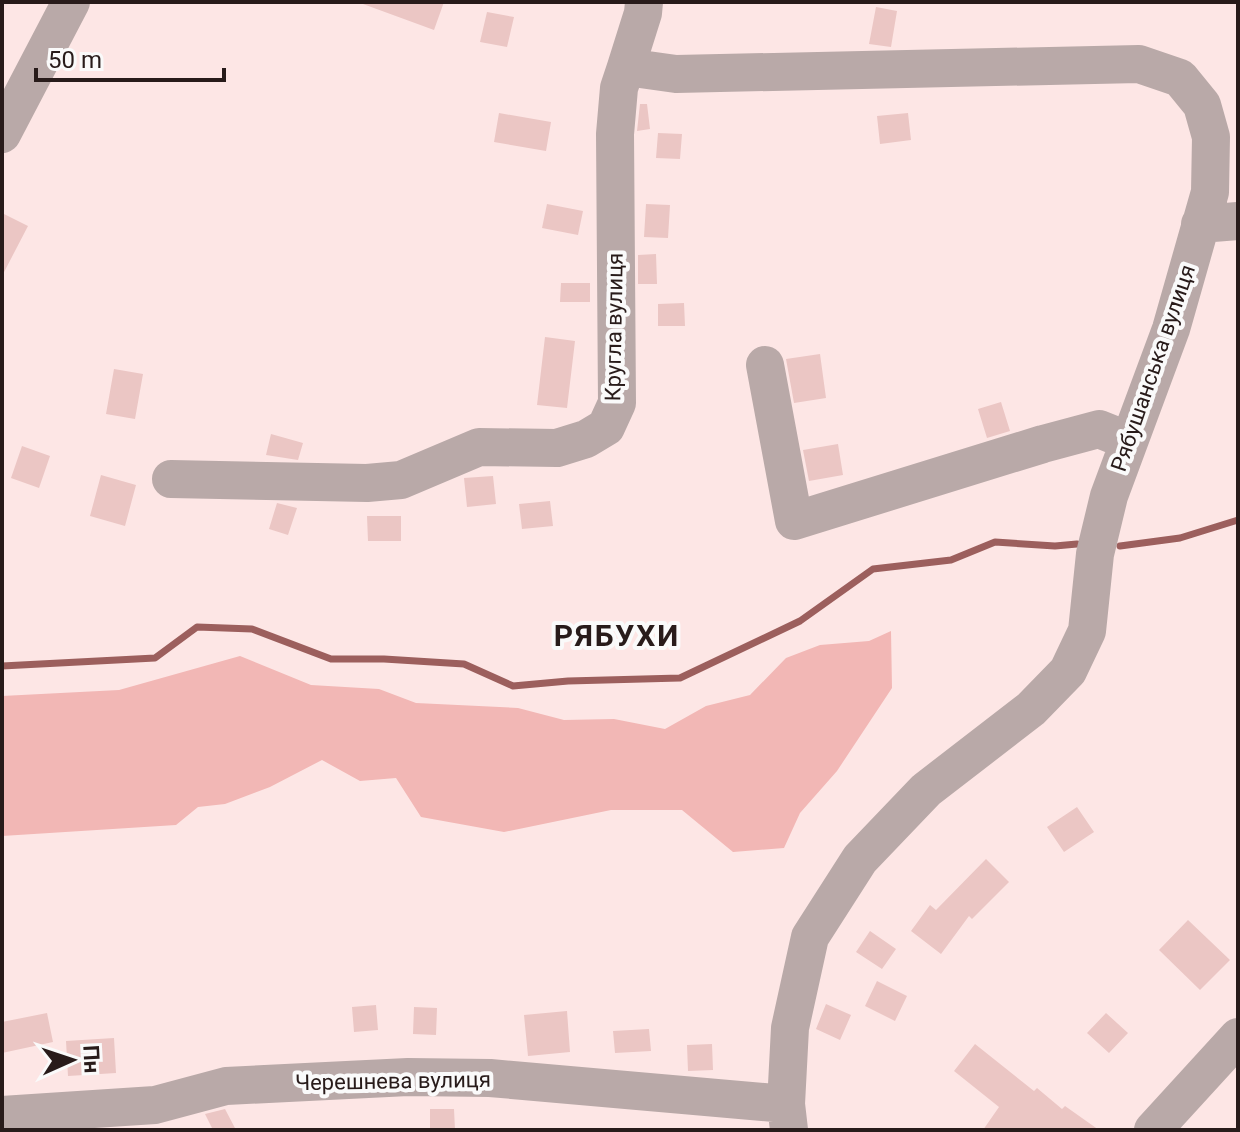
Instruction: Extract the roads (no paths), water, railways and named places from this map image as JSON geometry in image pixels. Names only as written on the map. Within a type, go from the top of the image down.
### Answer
[{"type":"street","points":[[2,134],[71,2]]},
{"type":"street","points":[[626,67],[644,2]]},
{"type":"street","name":"Рябушанська вулиця","points":[[626,67],[676,74],[1139,64],[1180,78],[1202,105],[1211,137],[1210,192],[1171,329],[1109,496],[1095,554],[1087,631],[1068,671],[1031,709],[926,790],[860,859],[810,937],[790,1028],[788,1117]]},
{"type":"street","name":"Кругла вулиця","points":[[171,479],[367,483],[401,480],[479,447],[557,448],[586,439],[606,427],[617,403],[615,134],[619,88],[626,67]]},
{"type":"street","points":[[1200,224],[1238,221]]},
{"type":"street","points":[[765,365],[794,521],[1099,429],[1129,441]]},
{"type":"street","points":[[1153,1130],[1238,1037]]},
{"type":"street","name":"Черешнева вулиця","points":[[2,1115],[164,1118],[226,1086],[408,1077],[490,1078],[788,1117]]},
{"type":"waterway","points":[[1120,546],[1180,538],[1238,520]]},
{"type":"waterway","points":[[2,666],[155,658],[197,627],[252,629],[331,659],[464,664],[513,686],[680,678],[800,621],[873,569],[951,560],[995,542],[1055,546],[1077,544]]},
{"type":"district","name":"РЯБУХИ","points":[[617,635]]}]
